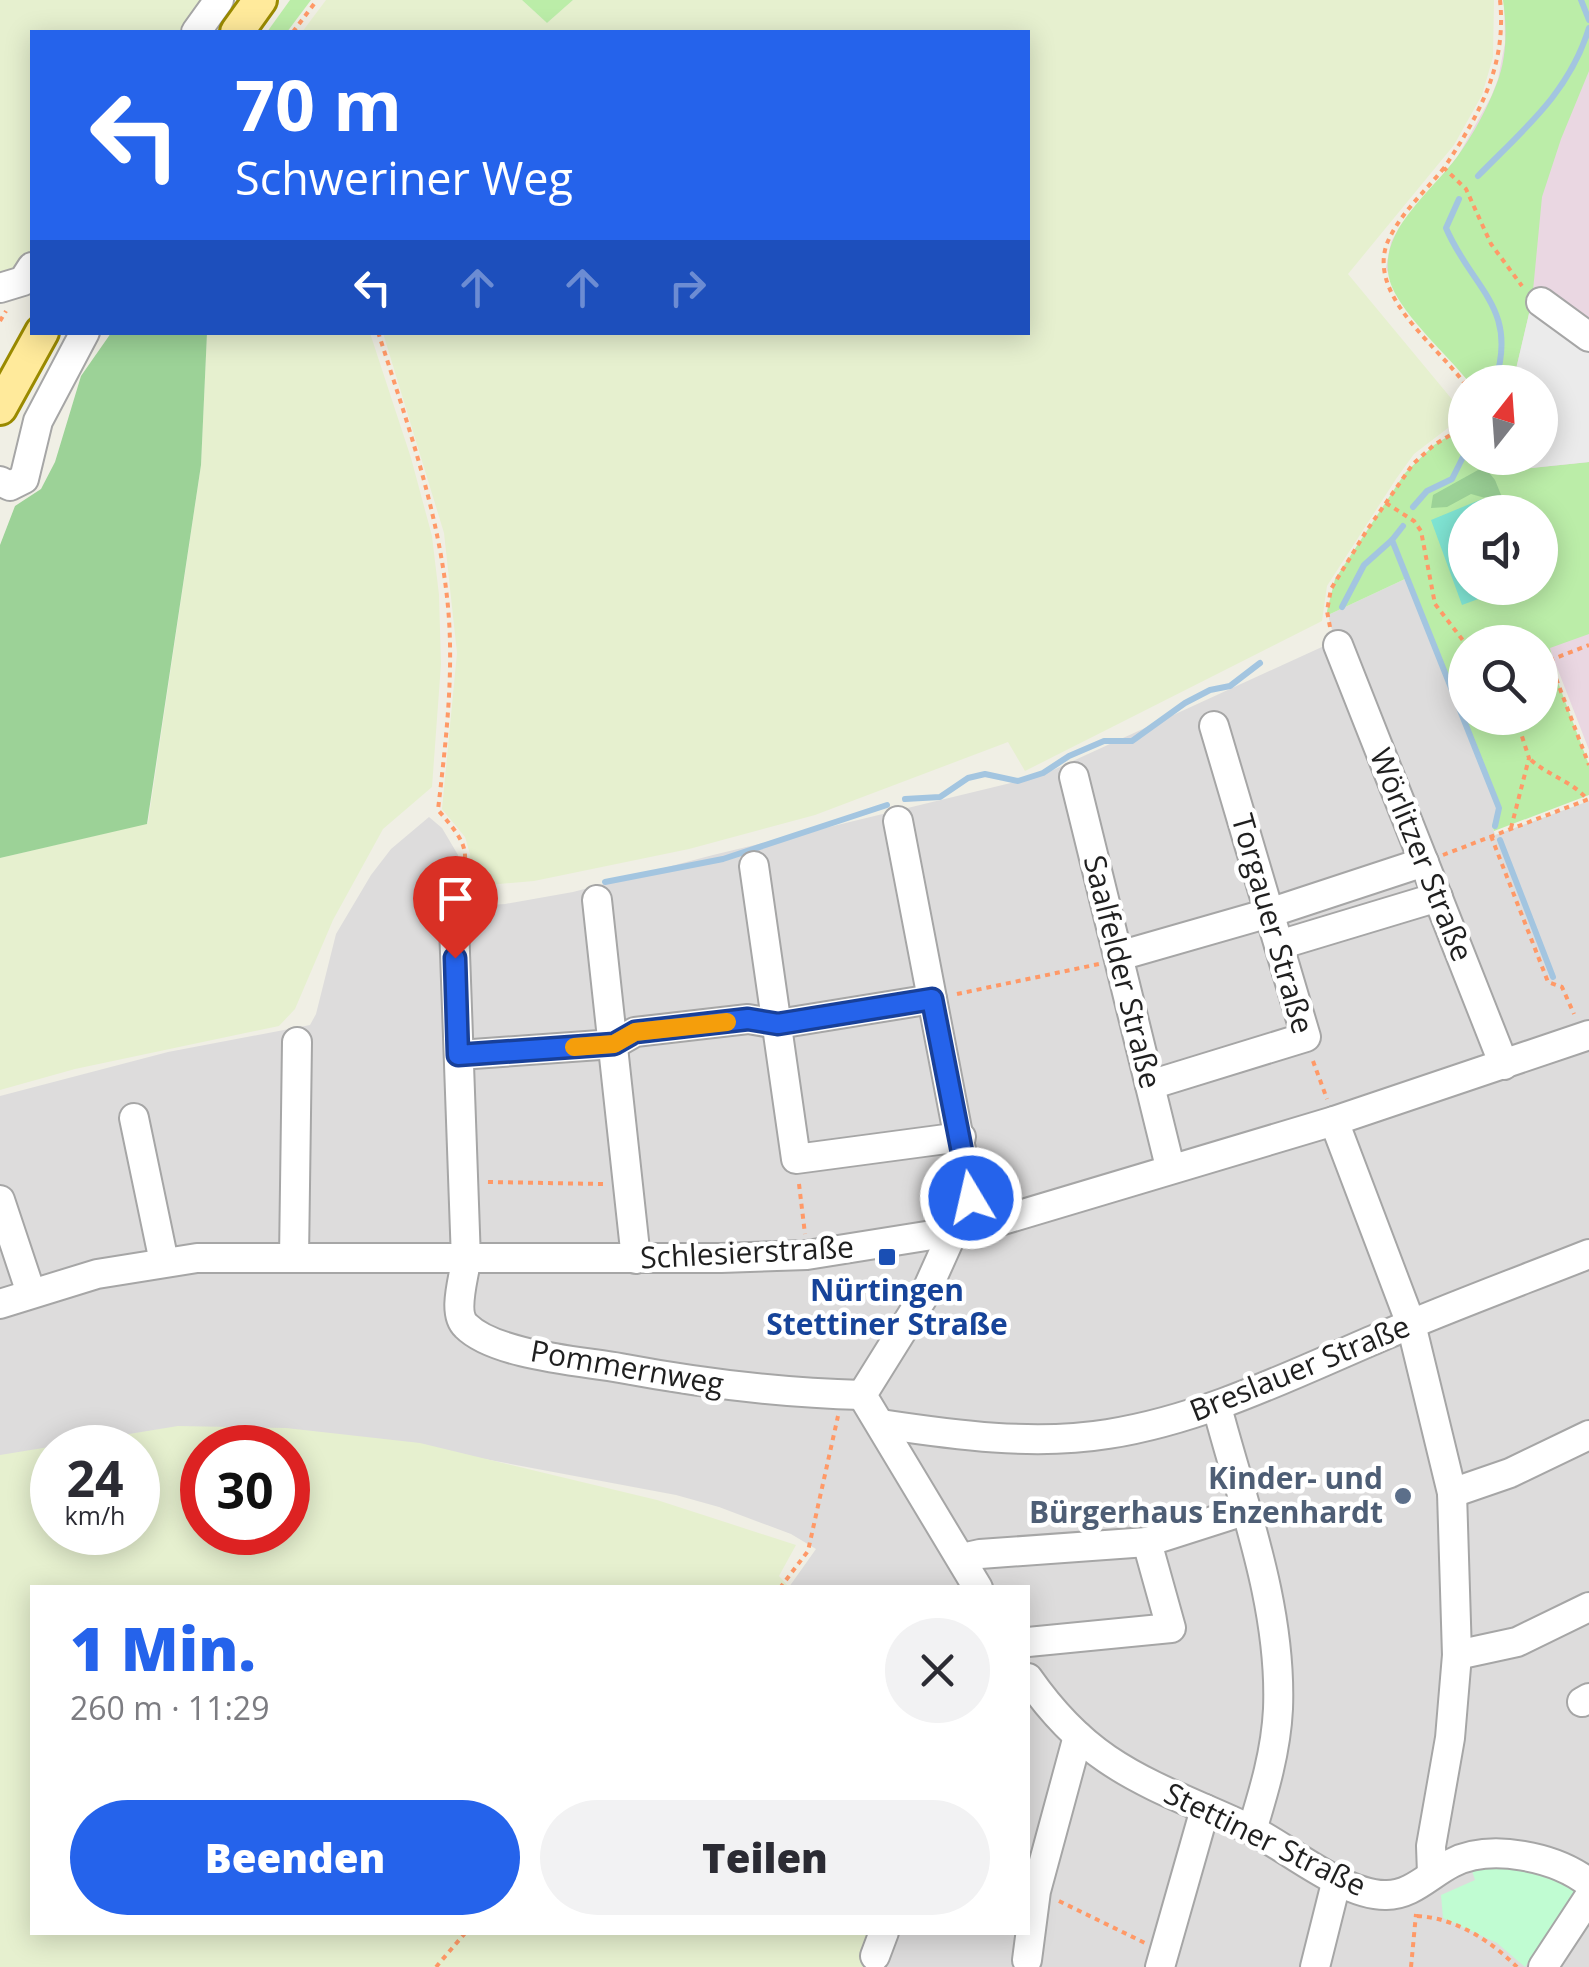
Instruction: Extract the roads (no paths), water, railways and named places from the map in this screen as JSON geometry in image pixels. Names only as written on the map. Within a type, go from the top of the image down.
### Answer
[{"type":"main road","points":[[238,30],[260,0]]},
{"type":"main road","points":[[4,394],[40,335]]},
{"type":"street","points":[[197,30],[219,0]]},
{"type":"street","points":[[0,288],[23,281],[30,270]]},
{"type":"street","points":[[1541,302],[1589,337]]},
{"type":"street","points":[[0,480],[10,486],[24,480],[38,421],[83,335]]},
{"type":"street","name":"Wörlitzer Straße","points":[[1338,645],[1504,1065]]},
{"type":"street","name":"Torgauer Straße","points":[[1150,1086],[1306,1038],[1214,726]]},
{"type":"street","name":"Saalfelder Straße","points":[[1074,777],[1170,1168]]},
{"type":"street","points":[[898,821],[961,1137],[964,1231],[862,1394],[976,1585]]},
{"type":"street","points":[[1118,956],[1269,913],[1424,862]]},
{"type":"street","points":[[754,866],[796,1159],[961,1137]]},
{"type":"street","points":[[1346,888],[1357,921]]},
{"type":"street","points":[[1279,945],[1438,896]]},
{"type":"street","points":[[597,900],[636,1259]]},
{"type":"street","points":[[454,925],[466,1260]]},
{"type":"street","points":[[458,1055],[614,1044],[635,1032],[748,1019],[778,1024],[932,999]]},
{"type":"street","name":"Schlesierstraße","points":[[0,1304],[97,1274],[164,1262],[229,1257],[466,1260],[807,1255],[964,1231],[1334,1120],[1586,1036]]},
{"type":"street","points":[[294,1258],[297,1042]]},
{"type":"street","points":[[134,1118],[164,1262]]},
{"type":"street","points":[[1334,1120],[1411,1324],[1452,1493],[1457,1655],[1450,1738],[1431,1846],[1432,1874]]},
{"type":"street","points":[[0,1200],[31,1294]]},
{"type":"street","name":"Breslauer Straße","points":[[881,1424],[989,1437],[1085,1436],[1165,1422],[1216,1407],[1589,1254]]},
{"type":"street","name":"Pommernweg","points":[[466,1260],[459,1316],[465,1326],[501,1344],[665,1378],[758,1389],[862,1394]]},
{"type":"street","points":[[1216,1407],[1272,1612],[1278,1664],[1274,1744],[1252,1830]]},
{"type":"street","points":[[1452,1493],[1510,1473],[1589,1435]]},
{"type":"street","points":[[962,1558],[1147,1542],[1244,1510]]},
{"type":"street","points":[[1030,1642],[1171,1628],[1147,1542]]},
{"type":"street","points":[[1457,1655],[1517,1642],[1589,1607]]},
{"type":"street","name":"Stettiner Straße","points":[[1030,1681],[1078,1736],[1106,1759],[1252,1830],[1337,1879],[1377,1895],[1411,1904],[1432,1874],[1457,1860],[1489,1854],[1518,1856],[1578,1874],[1589,1883]]},
{"type":"street","points":[[1030,1720],[1054,1711]]},
{"type":"street","points":[[1028,1960],[1036,1892],[1078,1736]]},
{"type":"street","points":[[1160,1967],[1205,1809]]},
{"type":"street","points":[[1315,1967],[1337,1879]]},
{"type":"street","points":[[1543,1967],[1589,1897]]},
{"type":"waterway","points":[[1581,0],[1589,20]]},
{"type":"waterway","points":[[1478,176],[1557,91],[1589,28]]},
{"type":"waterway","points":[[1459,199],[1446,228],[1497,316],[1501,335],[1499,365]]},
{"type":"waterway","points":[[1413,507],[1427,491],[1454,475]]},
{"type":"waterway","points":[[1403,526],[1392,540],[1499,808],[1495,826]]},
{"type":"waterway","points":[[1342,607],[1364,565],[1392,540]]},
{"type":"waterway","points":[[905,799],[940,797],[968,778],[985,774],[1018,781],[1043,773],[1104,741],[1132,741],[1185,703],[1210,690],[1230,686],[1260,663]]},
{"type":"waterway","points":[[605,882],[723,859],[887,805]]},
{"type":"waterway","points":[[1500,840],[1553,977]]},
{"type":"place","name":"Nürtingen Stettiner Straße","points":[[887,1257]]},
{"type":"place","name":"Kinder- und Bürgerhaus Enzenhardt","points":[[1403,1496]]}]
